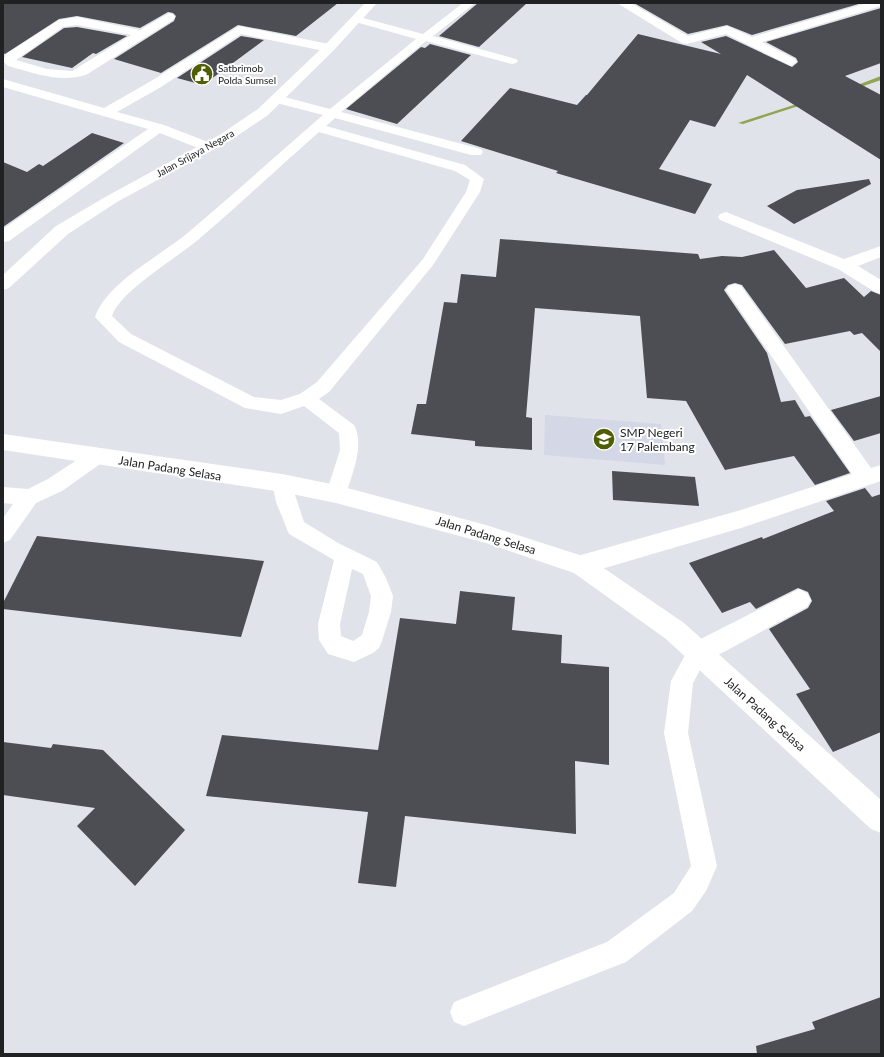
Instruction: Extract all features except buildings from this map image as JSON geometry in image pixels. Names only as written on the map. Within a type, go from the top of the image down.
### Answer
[{"type":"street","name":"Jalan Srijaya Negara","points":[[3,284],[62,230],[112,199],[208,147],[263,112],[329,48],[371,3]]},
{"type":"street","points":[[623,3],[686,40],[727,30],[752,41],[791,62]]},
{"type":"street","points":[[752,41],[878,5]]},
{"type":"street","points":[[142,34],[77,21],[59,24],[10,57],[9,61],[63,76],[73,75],[142,34],[169,17]]},
{"type":"street","points":[[105,113],[156,84],[239,30],[329,48]]},
{"type":"street","points":[[8,85],[38,70]]},
{"type":"street","points":[[8,85],[159,128],[208,147]]},
{"type":"street","points":[[3,237],[159,128]]},
{"type":"street","points":[[726,217],[844,265],[881,288]]},
{"type":"street","points":[[844,265],[881,251]]},
{"type":"street","points":[[581,565],[741,519],[874,475],[735,290]]},
{"type":"street","name":"Jalan Padang Selasa","points":[[3,442],[96,457],[282,483],[336,494],[486,534],[581,565],[675,631],[881,820]]},
{"type":"street","points":[[698,653],[799,600]]},
{"type":"lane","points":[[317,127],[460,168],[477,179],[473,192],[428,262],[323,386],[306,399],[281,407],[251,403],[125,338],[103,317],[104,310],[116,295],[175,251],[317,127],[332,114],[423,37],[470,3]]},
{"type":"lane","points":[[356,19],[512,61]]},
{"type":"lane","points":[[277,99],[476,152]]},
{"type":"lane","points":[[306,399],[348,430],[349,450],[336,494]]},
{"type":"lane","points":[[3,495],[29,497],[55,485],[96,457]]},
{"type":"lane","points":[[282,483],[286,502],[296,528],[345,556]]},
{"type":"lane","points":[[3,534],[29,497]]},
{"type":"lane","points":[[464,1012],[616,952],[683,902],[697,882],[704,866],[676,733],[682,681],[698,653]]},
{"type":"shaded area","name":"SMP Negeri 17 Palembang","points":[[545,415],[661,424],[665,465],[544,455]]},
{"type":"waterway","points":[[850,89],[881,78]]},
{"type":"waterway","points":[[741,123],[808,102]]},
{"type":"place","name":"Satbrimob Polda Sumsel","points":[[202,74]]},
{"type":"place","name":"SMP Negeri 17 Palembang","points":[[604,439]]}]
